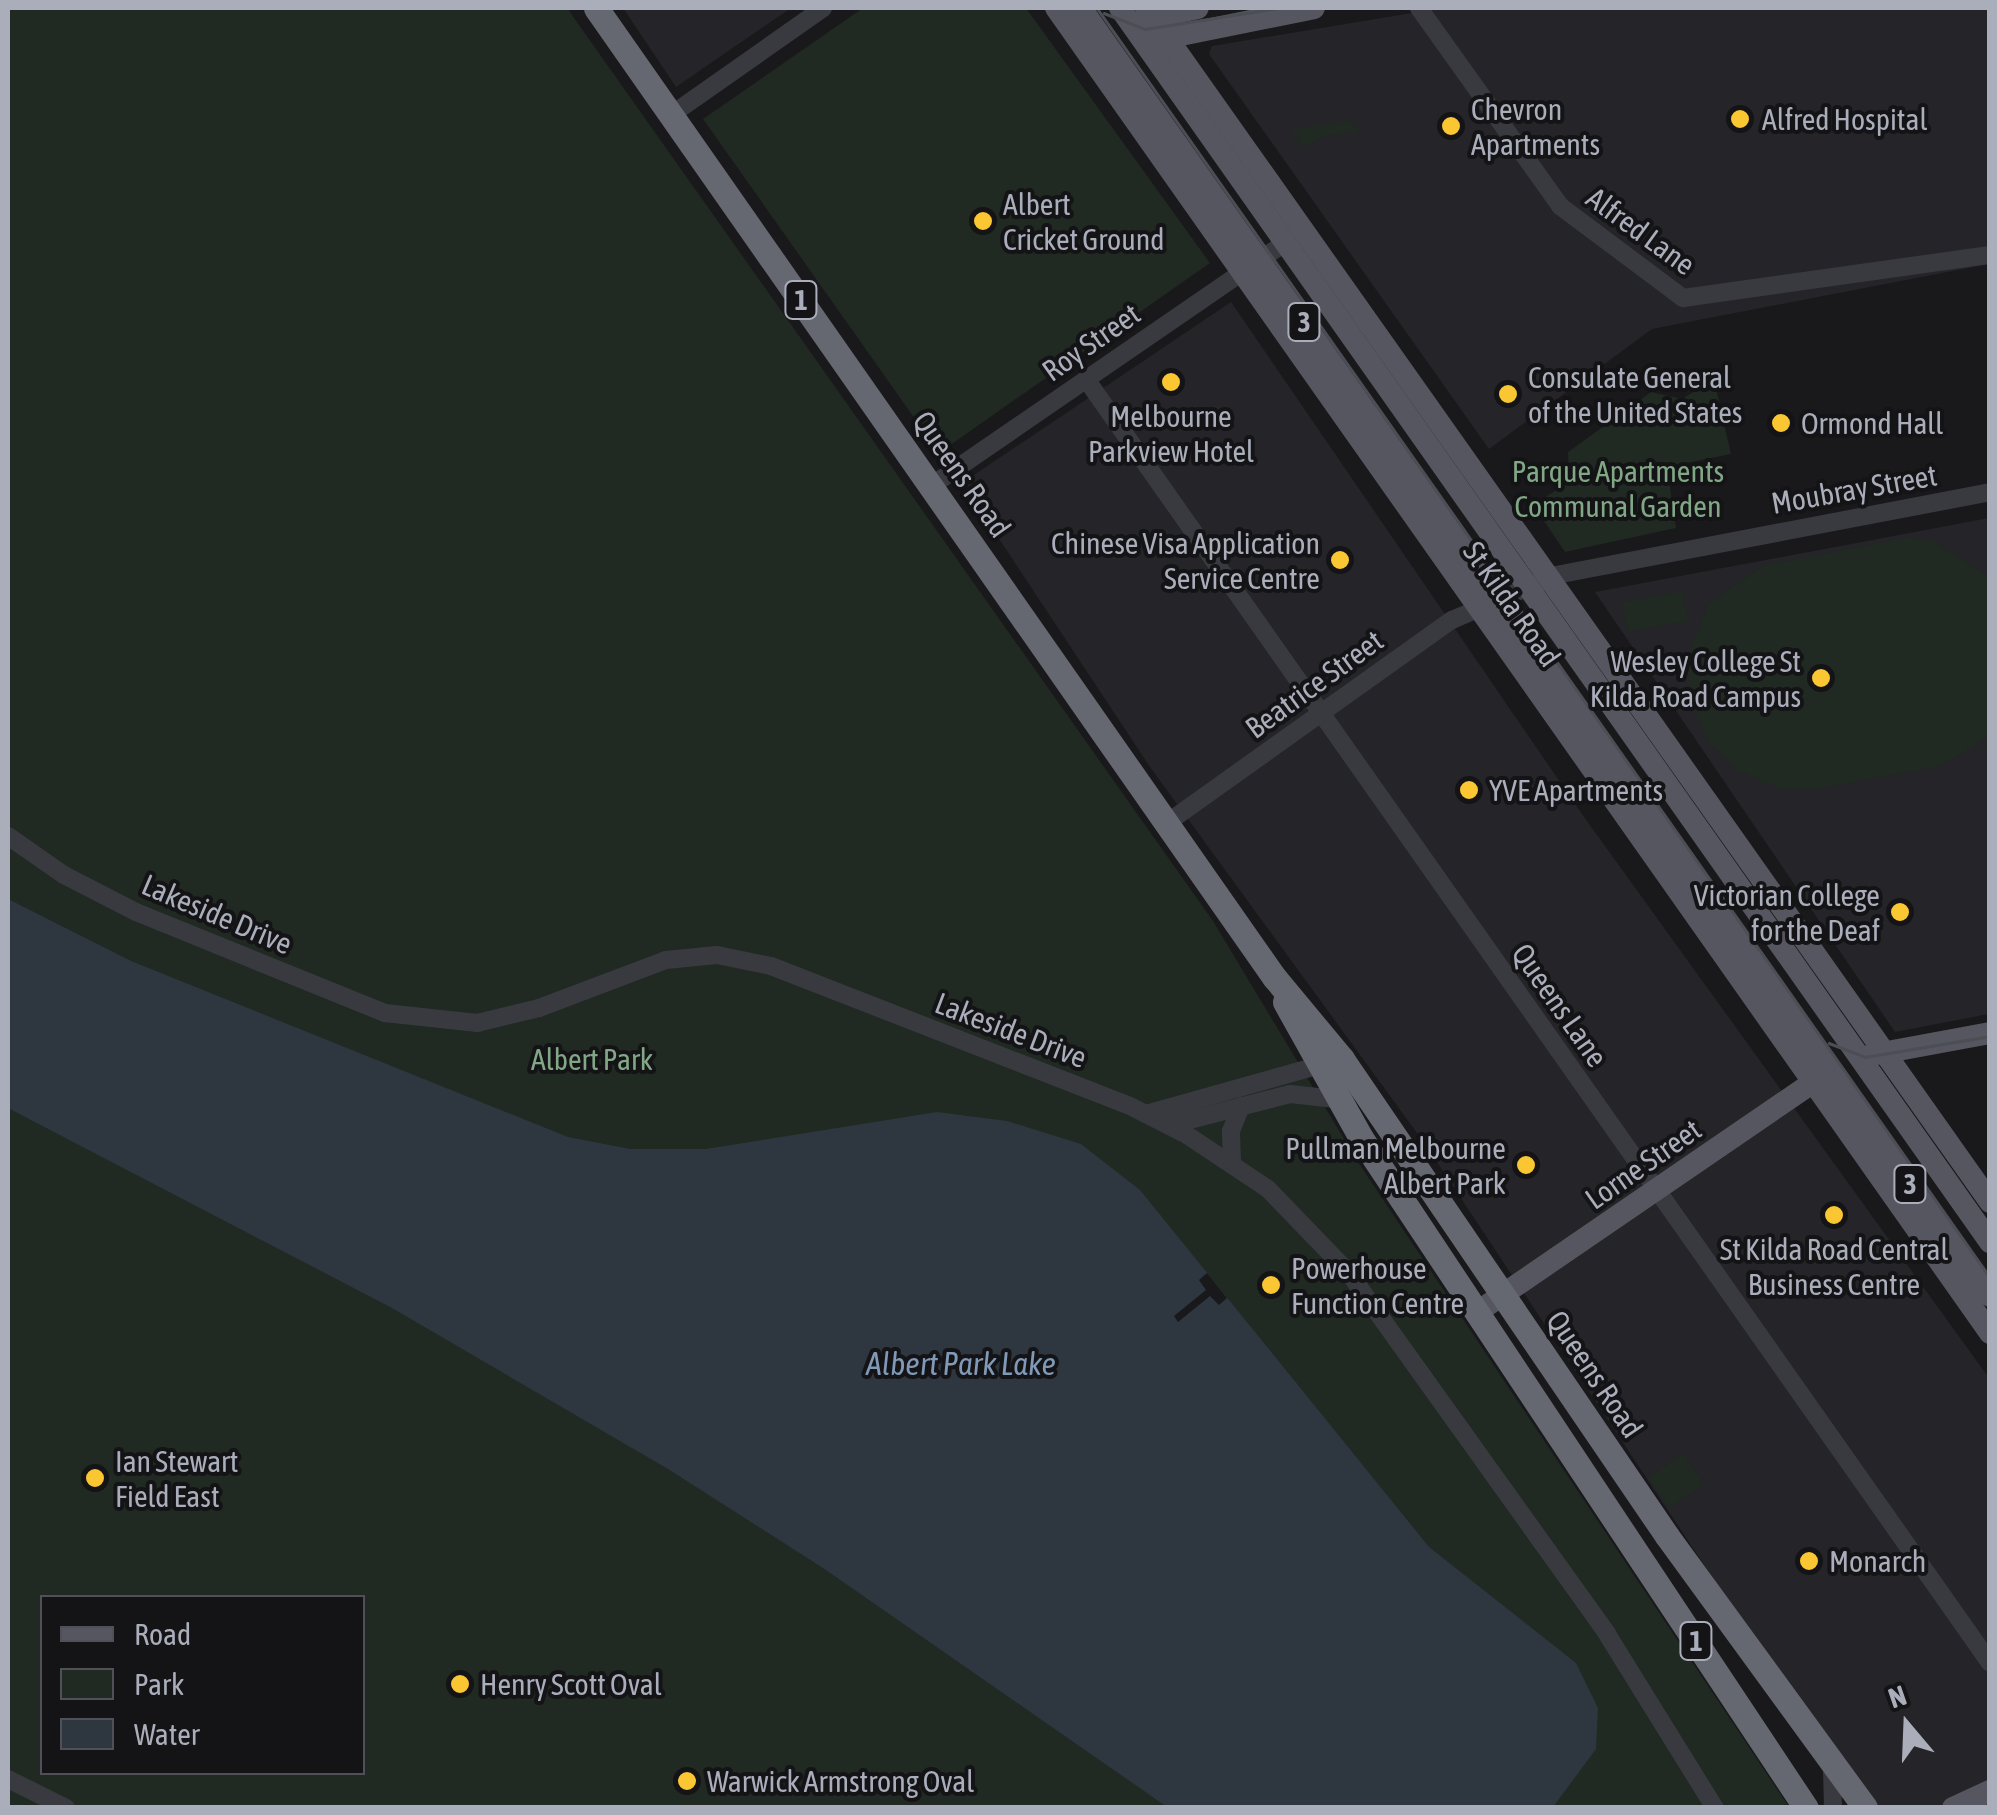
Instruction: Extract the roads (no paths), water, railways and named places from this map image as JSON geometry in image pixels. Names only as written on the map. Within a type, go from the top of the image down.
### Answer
[{"type":"highway","name":"Queens Road","points":[[596,8],[1274,977],[1342,1059],[1542,1353],[1832,1768],[1864,1808]]},
{"type":"highway","name":"Queens Road","points":[[1274,977],[1336,1099],[1806,1808]]},
{"type":"highway","points":[[1515,1371],[1542,1353]]},
{"type":"main road","name":"St Kilda Road","points":[[1056,8],[1250,265],[1488,604],[1837,1069],[1990,1296]]},
{"type":"main road","name":"St Kilda Road","points":[[1081,8],[1107,42],[1250,265]]},
{"type":"main road","points":[[1078,39],[1107,42],[1139,19],[1198,8]]},
{"type":"main road","points":[[1139,19],[1168,38],[1314,8]]},
{"type":"main road","name":"St Kilda Road","points":[[1139,19],[1282,244],[1884,1051],[1990,1202]]},
{"type":"main road","name":"St Kilda Road","points":[[1168,38],[1352,299],[1537,583],[1837,1069],[1990,1333]]},
{"type":"main road","points":[[1332,312],[1352,299]]},
{"type":"main road","name":"Lorne Street","points":[[1476,1313],[1837,1069],[1884,1051],[1990,1033]]},
{"type":"main road","name":"St Kilda Road","points":[[1837,1069],[1990,1242]]},
{"type":"main road","points":[[1954,1808],[1990,1791]]},
{"type":"street","points":[[670,115],[823,8]]},
{"type":"street","name":"Alfred Lane","points":[[1420,8],[1560,206],[1683,298],[1990,255]]},
{"type":"street","name":"Roy Street","points":[[930,486],[1282,244]]},
{"type":"street","name":"Queens Lane","points":[[1086,379],[1990,1662]]},
{"type":"street","name":"Moubray Street","points":[[1488,604],[1537,583],[1990,492]]},
{"type":"street","name":"Beatrice Street","points":[[1167,823],[1321,712],[1488,604]]},
{"type":"street","name":"Lakeside Drive","points":[[8,836],[64,875],[136,912],[385,1013],[477,1022],[538,1008],[666,960],[717,954],[771,966],[1170,1126],[1232,1162],[1286,1205],[1349,1273],[1607,1634],[1715,1808]]},
{"type":"street","points":[[1146,1114],[1342,1059]]},
{"type":"street","points":[[1170,1126],[1290,1094],[1336,1099]]},
{"type":"street","points":[[1232,1162],[1231,1131],[1241,1106]]},
{"type":"street","points":[[1832,1768],[1833,1808]]},
{"type":"street","points":[[8,1779],[66,1808]]},
{"type":"water","name":"Albert Park Lake","points":[[8,899],[131,961],[568,1137],[630,1149],[706,1149],[937,1112],[1007,1121],[1081,1144],[1140,1190],[1429,1547],[1576,1663],[1598,1708],[1596,1749],[1553,1807],[1167,1807],[823,1568],[668,1469],[392,1308],[8,1108]]},
{"type":"tram line","points":[[1097,8],[1990,1277]]},
{"type":"tram line","points":[[1104,13],[1145,29],[1278,8]]},
{"type":"tram line","points":[[1829,1043],[1865,1057],[1990,1036]]},
{"type":"place","name":"Alfred Hospital","points":[[1740,119]]},
{"type":"place","name":"Chevron Apartments","points":[[1451,126]]},
{"type":"place","name":"Albert Cricket Ground","points":[[983,221]]},
{"type":"place","name":"Melbourne Parkview Hotel","points":[[1171,382]]},
{"type":"place","name":"Consulate General of the United States","points":[[1508,394]]},
{"type":"place","name":"Ormond Hall","points":[[1781,423]]},
{"type":"place","name":"Chinese Visa Application Service Centre","points":[[1340,560]]},
{"type":"place","name":"Wesley College St Kilda Road Campus","points":[[1821,678]]},
{"type":"place","name":"YVE Apartments","points":[[1469,790]]},
{"type":"place","name":"Victorian College for the Deaf","points":[[1900,912]]},
{"type":"place","name":"Pullman Melbourne Albert Park","points":[[1526,1165]]},
{"type":"place","name":"St Kilda Road Central Business Centre","points":[[1834,1215]]},
{"type":"place","name":"Powerhouse Function Centre","points":[[1271,1285]]},
{"type":"place","name":"Ian Stewart Field East","points":[[95,1478]]},
{"type":"place","name":"Monarch","points":[[1809,1561]]},
{"type":"place","name":"Henry Scott Oval","points":[[460,1684]]},
{"type":"place","name":"Warwick Armstrong Oval","points":[[687,1781]]},
{"type":"park label","name":"Parque Apartments Communal Garden","points":[[1618,488]]},
{"type":"park label","name":"Albert Park","points":[[592,1059]]}]
